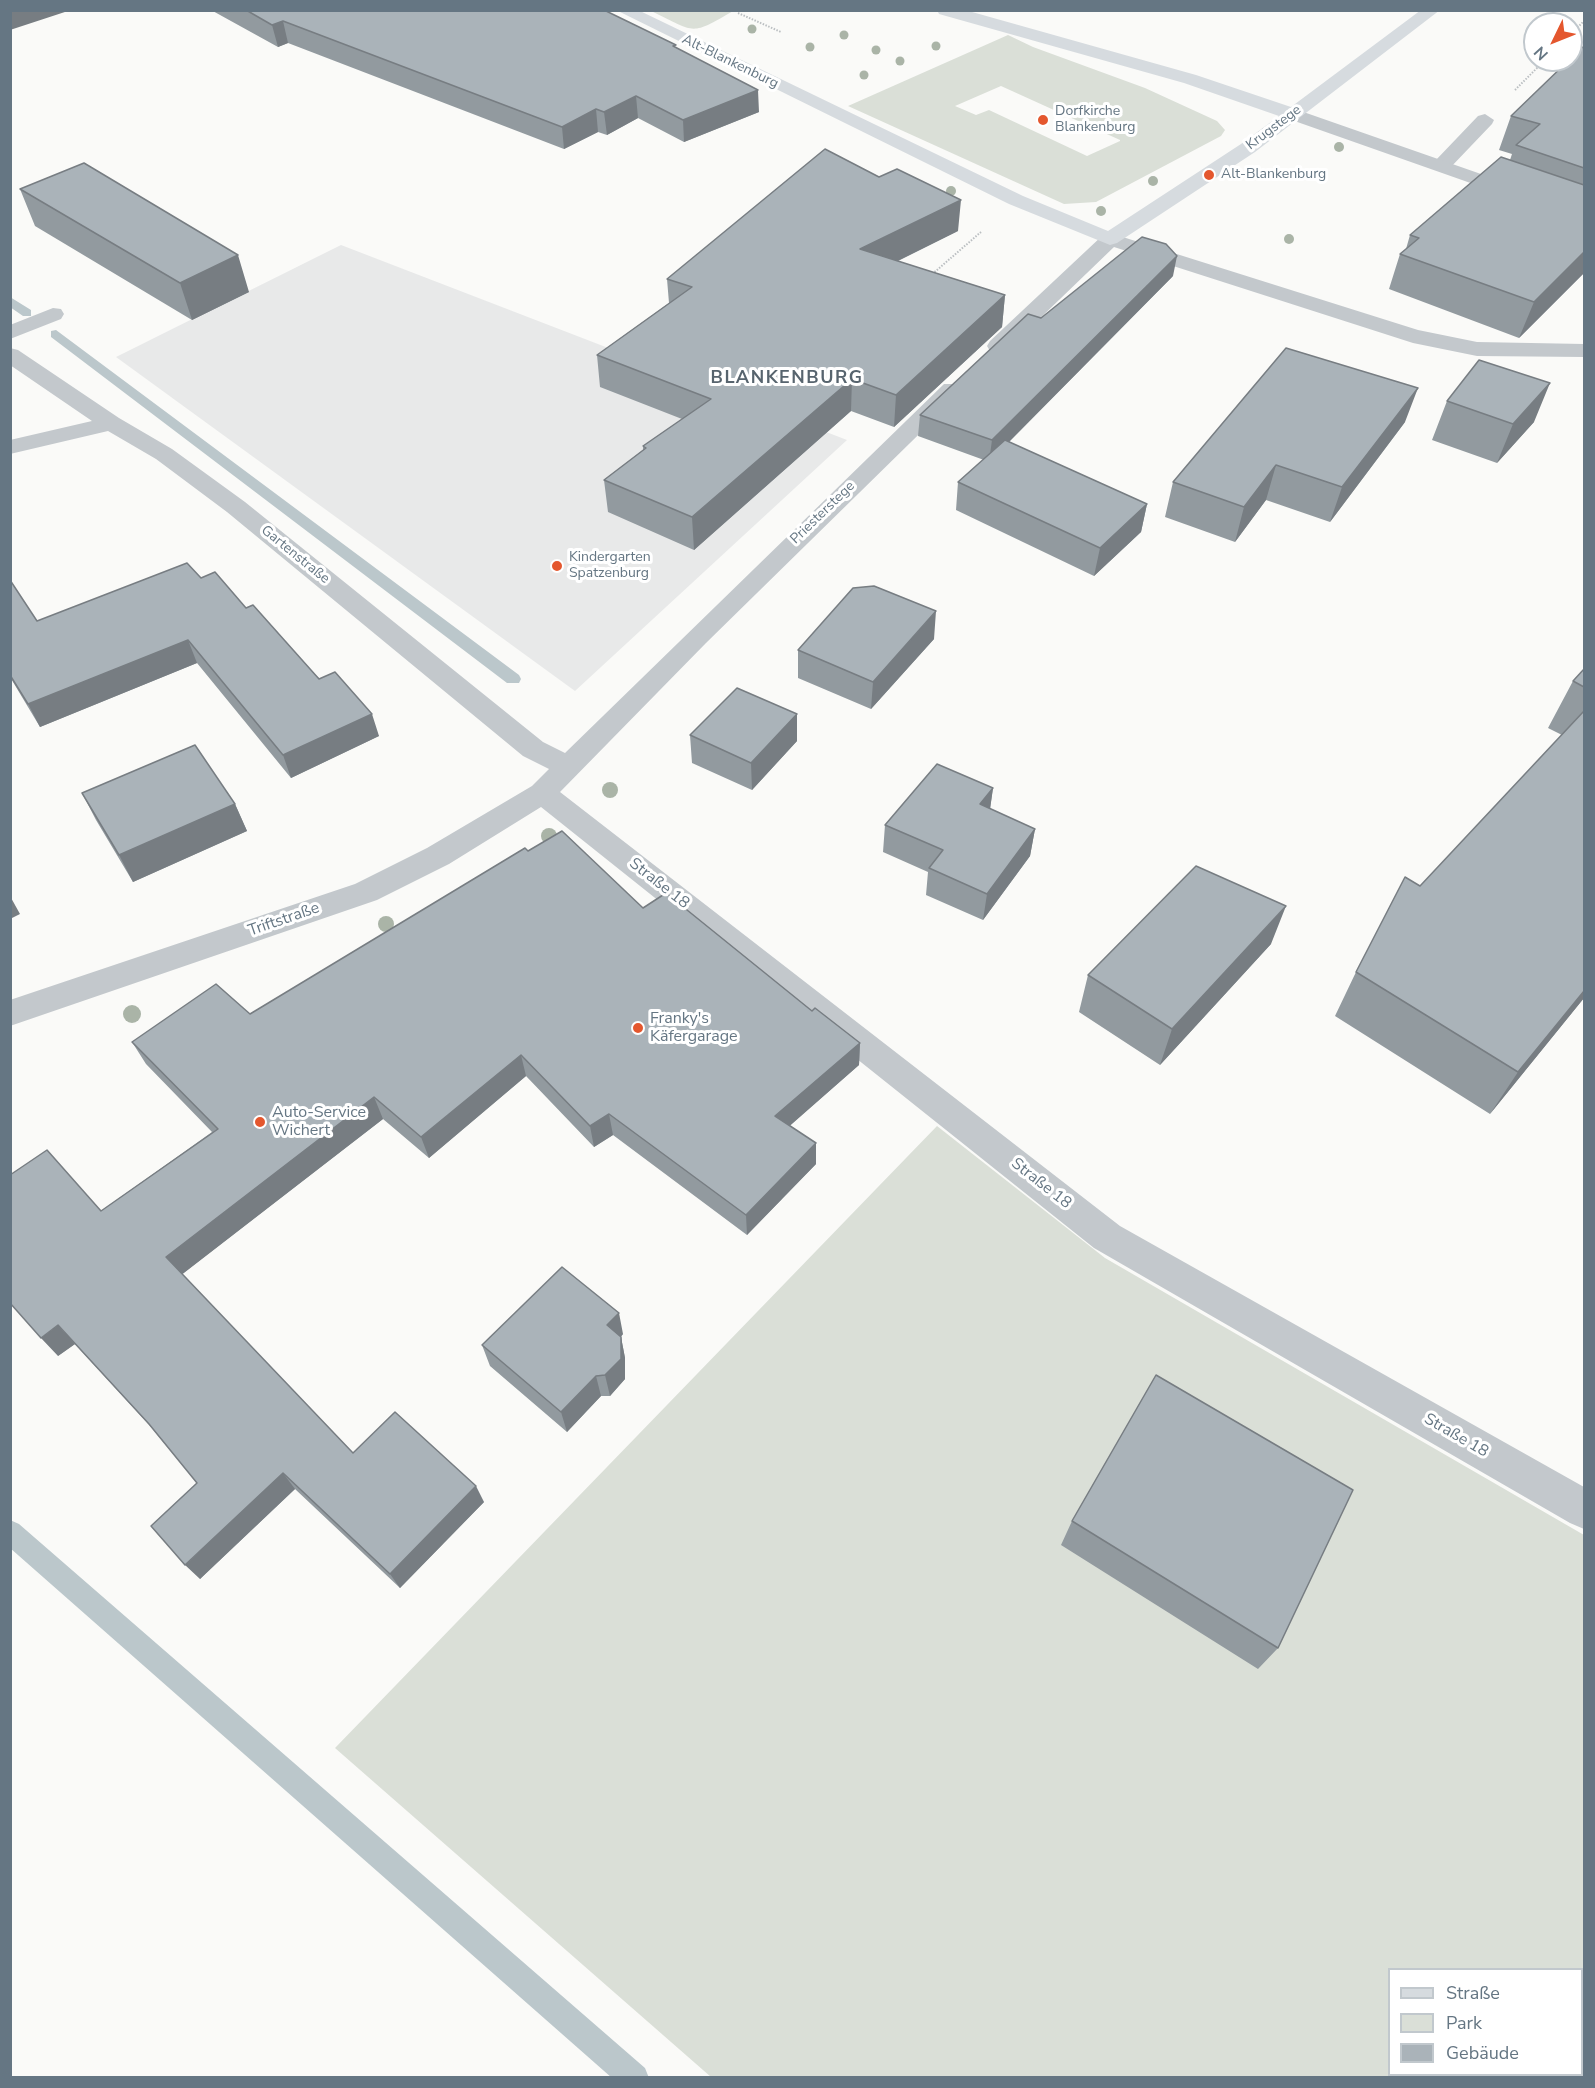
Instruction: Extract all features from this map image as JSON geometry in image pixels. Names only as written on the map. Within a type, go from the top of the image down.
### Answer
[{"type":"main road","name":"Alt-Blankenburg","points":[[624,10],[1016,201],[1110,239]]},
{"type":"main road","points":[[945,10],[1190,79],[1292,114]]},
{"type":"main road","name":"Krugstege","points":[[1110,239],[1191,188],[1432,10]]},
{"type":"street","points":[[1292,114],[1442,165],[1584,217]]},
{"type":"street","points":[[1442,165],[1485,120]]},
{"type":"street","name":"Alt-Blankenburg","points":[[1110,239],[1413,336],[1477,349],[1584,351]]},
{"type":"street","name":"Priesterstege","points":[[542,793],[706,628],[1110,239]]},
{"type":"street","points":[[10,333],[53,314]]},
{"type":"street","name":"Gartenstraße","points":[[10,355],[111,423],[164,454],[236,507],[533,749],[570,767]]},
{"type":"street","points":[[10,447],[111,423]]},
{"type":"street","name":"Triftstraße","points":[[10,1013],[366,892],[438,856],[542,793]]},
{"type":"street","name":"Straße 18","points":[[542,793],[1107,1237],[1584,1509]]},
{"type":"path","points":[[738,13],[781,32]]},
{"type":"path","points":[[921,283],[984,230]]},
{"type":"shaded area","name":"Kindergarten Spatzenburg","points":[[341,245],[847,440],[575,691],[116,357]]},
{"type":"green space","points":[[651,11],[733,11],[708,25],[692,29]]},
{"type":"green space","points":[[1008,35],[1033,47],[1145,88],[1217,121],[1225,130],[1221,136],[1096,202],[1064,204],[848,106]],"holes":[[[1001,86],[1120,140],[1087,156],[989,110],[976,115],[955,106]]]},
{"type":"green space","points":[[937,1126],[1105,1258],[1584,1535],[1584,2077],[711,2077],[335,1748]]},
{"type":"building","points":[[246,10],[604,10],[676,45],[673,46],[758,90],[683,120],[636,96],[604,112],[596,109],[562,127],[283,21],[272,25]]},
{"type":"building","points":[[1583,47],[1584,168],[1516,145],[1540,124],[1511,116],[1557,72],[1583,72]]},
{"type":"building","points":[[825,149],[879,177],[897,169],[961,200],[860,249],[1005,295],[896,395],[852,379],[692,517],[604,480],[646,448],[643,446],[711,399],[597,355],[692,287],[667,279]]},
{"type":"building","points":[[1501,157],[1584,185],[1584,252],[1534,302],[1400,254],[1419,238],[1410,235]]},
{"type":"building","points":[[84,163],[238,255],[180,283],[20,189]]},
{"type":"building","points":[[1142,237],[1166,244],[1177,256],[992,440],[920,415],[1028,314],[1041,318]]},
{"type":"building","points":[[1286,348],[1418,388],[1342,487],[1276,465],[1244,507],[1173,482]]},
{"type":"building","points":[[1479,360],[1550,383],[1513,424],[1447,401]]},
{"type":"building","points":[[1005,440],[1147,504],[1100,548],[958,482]]},
{"type":"building","points":[[187,563],[201,578],[215,572],[246,608],[253,605],[319,679],[335,672],[372,714],[283,755],[188,640],[28,704],[10,675],[10,580],[37,621]]},
{"type":"building","points":[[874,586],[936,611],[873,682],[798,650],[853,588]]},
{"type":"building","points":[[1584,669],[1584,687],[1573,681]]},
{"type":"building","points":[[737,688],[797,714],[751,763],[690,735]]},
{"type":"building","points":[[1584,711],[1584,991],[1518,1072],[1356,972],[1405,877],[1420,886]]},
{"type":"building","points":[[195,745],[235,804],[119,855],[82,793]]},
{"type":"building","points":[[937,764],[993,788],[980,804],[1035,829],[987,894],[929,868],[943,850],[885,825]]},
{"type":"building","points":[[562,831],[643,908],[666,893],[812,1011],[815,1008],[860,1043],[775,1116],[816,1143],[746,1215],[609,1114],[590,1126],[521,1055],[421,1137],[374,1097],[166,1257],[353,1453],[395,1412],[476,1486],[390,1574],[283,1473],[185,1565],[151,1526],[197,1483],[149,1424],[58,1325],[41,1338],[10,1303],[10,1175],[47,1150],[101,1211],[218,1129],[132,1042],[216,984],[250,1014],[525,848],[528,851]]},
{"type":"building","points":[[1196,866],[1286,906],[1172,1029],[1088,975]]},
{"type":"building","points":[[562,1267],[619,1313],[607,1325],[621,1337],[621,1359],[605,1375],[596,1376],[561,1412],[482,1345]]},
{"type":"building","points":[[1156,1375],[1353,1490],[1278,1648],[1072,1521]]},
{"type":"waterway","points":[[10,301],[27,313]]},
{"type":"waterway","points":[[56,334],[513,679]]},
{"type":"waterway","points":[[10,1532],[635,2078]]},
{"type":"place","name":"Dorfkirche Blankenburg","points":[[1043,120]]},
{"type":"place","name":"Alt-Blankenburg","points":[[1209,175]]},
{"type":"place","name":"Kindergarten Spatzenburg","points":[[557,566]]},
{"type":"place","name":"Franky's Käfergarage","points":[[638,1028]]},
{"type":"place","name":"Auto-Service Wichert","points":[[260,1122]]},
{"type":"district","name":"BLANKENBURG","points":[[787,379]]}]
